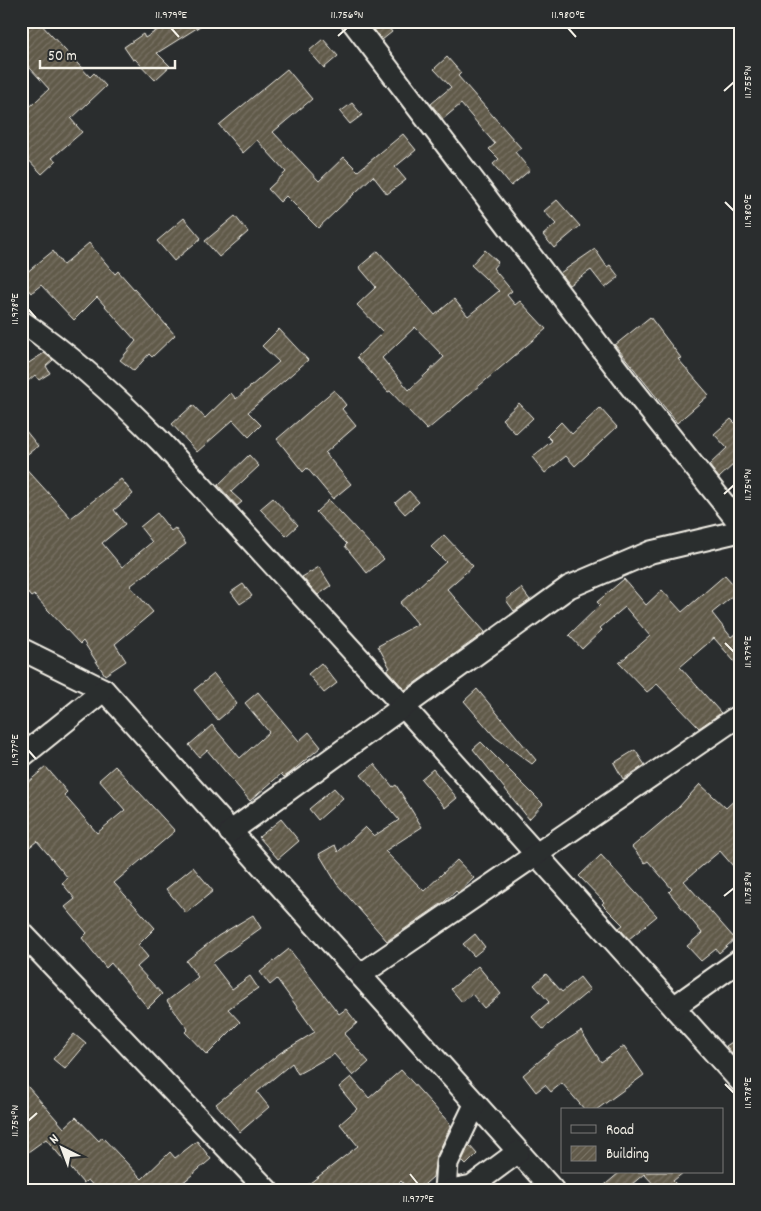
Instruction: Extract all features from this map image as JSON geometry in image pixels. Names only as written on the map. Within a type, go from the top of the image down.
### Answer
[{"type":"street","points":[[352,21],[627,382],[740,524]]},
{"type":"street","points":[[21,321],[43,336],[122,402],[403,706],[740,1081]]},
{"type":"street","points":[[230,832],[569,588],[651,552],[740,531]]},
{"type":"street","points":[[21,649],[104,690],[553,1190]]},
{"type":"street","points":[[21,757],[104,690]]},
{"type":"street","points":[[360,975],[538,856],[740,715]]},
{"type":"street","points":[[21,932],[267,1190]]},
{"type":"street","points":[[674,1007],[740,960]]},
{"type":"street","points":[[445,1190],[447,1163],[475,1105]]},
{"type":"street","points":[[451,1190],[472,1186],[518,1152]]},
{"type":"building","points":[[25,21],[38,21],[90,77],[94,73],[106,86],[71,119],[82,132],[52,158],[56,161],[42,174],[21,152],[21,115],[49,89],[21,58],[21,25]]},
{"type":"building","points":[[172,21],[208,21],[157,53],[170,66],[155,80],[135,59],[133,60],[124,47],[143,34],[145,38]]},
{"type":"building","points":[[368,21],[384,21],[392,32],[382,40]]},
{"type":"building","points":[[323,39],[338,56],[324,68],[309,51]]},
{"type":"building","points":[[447,57],[461,73],[458,76],[521,148],[515,152],[530,170],[511,186],[493,164],[499,159],[489,149],[495,144],[461,104],[443,119],[431,104],[451,87],[434,69]]},
{"type":"building","points":[[287,69],[312,99],[273,132],[319,181],[344,157],[358,171],[403,134],[416,150],[395,167],[406,180],[387,194],[373,176],[318,228],[286,196],[280,202],[268,189],[286,172],[257,140],[243,153],[219,125]]},
{"type":"building","points":[[352,103],[362,115],[350,124],[340,112]]},
{"type":"building","points":[[557,200],[580,226],[554,248],[543,235],[556,224],[544,211]]},
{"type":"building","points":[[235,216],[248,232],[219,257],[205,241]]},
{"type":"building","points":[[184,218],[201,238],[174,261],[157,241]]},
{"type":"building","points":[[89,243],[115,274],[118,271],[175,335],[152,357],[149,354],[134,371],[120,360],[136,341],[97,297],[74,320],[41,285],[31,293],[21,281],[21,277],[53,251],[63,265]]},
{"type":"building","points":[[595,249],[607,267],[610,265],[619,277],[605,288],[591,270],[569,285],[560,273]]},
{"type":"building","points":[[485,250],[498,262],[493,268],[512,291],[507,295],[515,305],[520,301],[546,329],[427,430],[390,391],[388,392],[357,357],[383,332],[357,305],[376,287],[359,267],[378,251],[435,315],[454,299],[468,316],[499,291],[471,265]],"holes":[[[415,327],[444,357],[409,390],[382,358]]]},
{"type":"building","points":[[650,317],[681,358],[678,359],[709,395],[677,423],[615,345]]},
{"type":"building","points":[[279,329],[308,360],[248,412],[261,425],[249,437],[233,420],[197,452],[172,424],[193,405],[205,418],[231,393],[236,399],[279,362],[262,346]]},
{"type":"building","points":[[44,353],[53,360],[46,366],[50,373],[39,380],[35,375],[21,387],[21,368]]},
{"type":"building","points":[[334,390],[346,405],[342,409],[356,426],[325,453],[351,484],[333,499],[307,468],[303,472],[277,439]]},
{"type":"building","points":[[519,403],[533,418],[516,434],[502,419]]},
{"type":"building","points":[[600,408],[617,427],[575,466],[566,456],[545,473],[532,457],[552,441],[547,436],[561,422],[572,434]]},
{"type":"building","points":[[731,419],[740,428],[740,462],[738,460],[719,478],[709,465],[727,448],[714,434]]},
{"type":"building","points":[[21,425],[38,446],[21,459]]},
{"type":"building","points":[[249,455],[259,466],[231,492],[242,502],[237,506],[218,485]]},
{"type":"building","points":[[21,463],[71,518],[121,479],[133,494],[114,510],[125,524],[102,543],[122,567],[152,542],[140,527],[157,513],[171,531],[175,528],[186,544],[130,586],[153,612],[115,644],[126,661],[105,675],[83,641],[80,644],[34,595],[31,597],[21,585]]},
{"type":"building","points":[[409,491],[419,502],[405,514],[395,503]]},
{"type":"building","points":[[273,498],[298,525],[286,536],[260,509]]},
{"type":"building","points":[[329,500],[384,559],[367,573],[345,546],[347,544],[316,512]]},
{"type":"building","points":[[444,535],[473,566],[447,589],[485,632],[405,690],[387,670],[390,668],[378,646],[418,624],[400,603],[446,562],[431,547]]},
{"type":"building","points":[[319,567],[331,586],[318,595],[302,577]]},
{"type":"building","points":[[725,575],[739,591],[712,613],[731,637],[740,630],[740,668],[714,638],[680,667],[721,713],[699,728],[657,684],[647,692],[619,663],[650,636],[625,607],[600,628],[602,630],[582,649],[569,635],[600,605],[597,602],[624,579],[646,605],[662,590],[682,612]]},
{"type":"building","points":[[243,584],[252,596],[240,604],[231,592]]},
{"type":"building","points":[[521,588],[530,600],[514,611],[506,600]]},
{"type":"building","points":[[321,663],[337,683],[324,693],[308,674]]},
{"type":"building","points":[[214,674],[237,704],[218,720],[194,690]]},
{"type":"building","points":[[477,689],[536,760],[532,764],[495,737],[464,701]]},
{"type":"building","points":[[258,692],[299,741],[309,732],[321,747],[290,773],[284,777],[281,774],[250,801],[207,750],[199,757],[189,745],[212,725],[240,758],[269,732],[245,703]]},
{"type":"building","points":[[481,742],[543,804],[529,819],[473,749]]},
{"type":"building","points":[[635,750],[645,765],[623,779],[614,763]]},
{"type":"building","points":[[374,764],[393,787],[396,785],[422,827],[385,851],[424,891],[457,860],[474,878],[458,893],[456,891],[444,902],[387,941],[337,884],[319,854],[335,845],[338,852],[365,827],[374,836],[399,820],[361,775]]},
{"type":"building","points":[[115,766],[175,831],[114,883],[155,928],[138,945],[148,957],[137,967],[162,994],[148,1008],[111,963],[106,968],[82,938],[87,933],[65,907],[75,899],[62,883],[68,878],[37,841],[21,854],[21,788],[46,767],[67,792],[64,795],[97,833],[125,810],[99,780]]},
{"type":"building","points":[[433,769],[457,798],[445,808],[421,779]]},
{"type":"building","points":[[700,784],[726,808],[740,795],[740,874],[720,851],[684,881],[735,939],[719,953],[716,949],[701,961],[687,946],[702,933],[669,892],[672,889],[648,861],[645,863],[632,847],[678,808]]},
{"type":"building","points":[[334,788],[343,798],[318,820],[309,809]]},
{"type":"building","points":[[281,819],[299,841],[278,859],[259,837]]},
{"type":"building","points":[[601,855],[657,916],[629,939],[619,928],[623,925],[602,904],[604,902],[579,876]]},
{"type":"building","points":[[193,867],[213,891],[186,913],[166,889]]},
{"type":"building","points":[[253,915],[261,928],[212,963],[232,989],[250,976],[258,988],[228,1009],[240,1022],[207,1055],[185,1032],[188,1029],[167,1001],[198,977],[186,961],[218,936]]},
{"type":"building","points":[[475,934],[485,947],[474,956],[463,944]]},
{"type":"building","points":[[289,949],[339,1014],[346,1009],[357,1023],[344,1034],[369,1062],[353,1076],[334,1054],[298,1074],[292,1063],[257,1092],[269,1107],[240,1132],[216,1104],[280,1053],[315,1032],[277,979],[270,985],[260,972]]},
{"type":"building","points":[[478,966],[501,994],[484,1008],[472,994],[462,1002],[451,989]]},
{"type":"building","points":[[546,974],[562,992],[580,977],[590,990],[543,1029],[532,1017],[549,1002],[534,985]]},
{"type":"building","points":[[581,1031],[601,1062],[624,1046],[644,1075],[599,1108],[583,1108],[562,1083],[551,1092],[545,1085],[536,1092],[523,1075],[556,1047]]},
{"type":"building","points":[[74,1034],[86,1044],[65,1069],[53,1059]]},
{"type":"building","points":[[740,1037],[740,1062],[726,1046]]},
{"type":"building","points":[[401,1070],[451,1125],[436,1158],[433,1177],[418,1190],[409,1190],[401,1181],[391,1190],[301,1190],[358,1146],[340,1124],[357,1109],[339,1087],[351,1077],[369,1098]]},
{"type":"building","points":[[21,1079],[64,1128],[76,1117],[99,1141],[102,1137],[142,1179],[170,1152],[175,1158],[197,1141],[211,1159],[174,1190],[97,1190],[88,1180],[83,1183],[46,1139],[21,1157]]},
{"type":"building","points":[[469,1145],[477,1154],[466,1165],[462,1161]]},
{"type":"building","points":[[618,1174],[644,1174],[625,1190],[599,1190]]},
{"type":"building","points":[[644,1174],[682,1174],[673,1181],[682,1190],[659,1190]]}]
